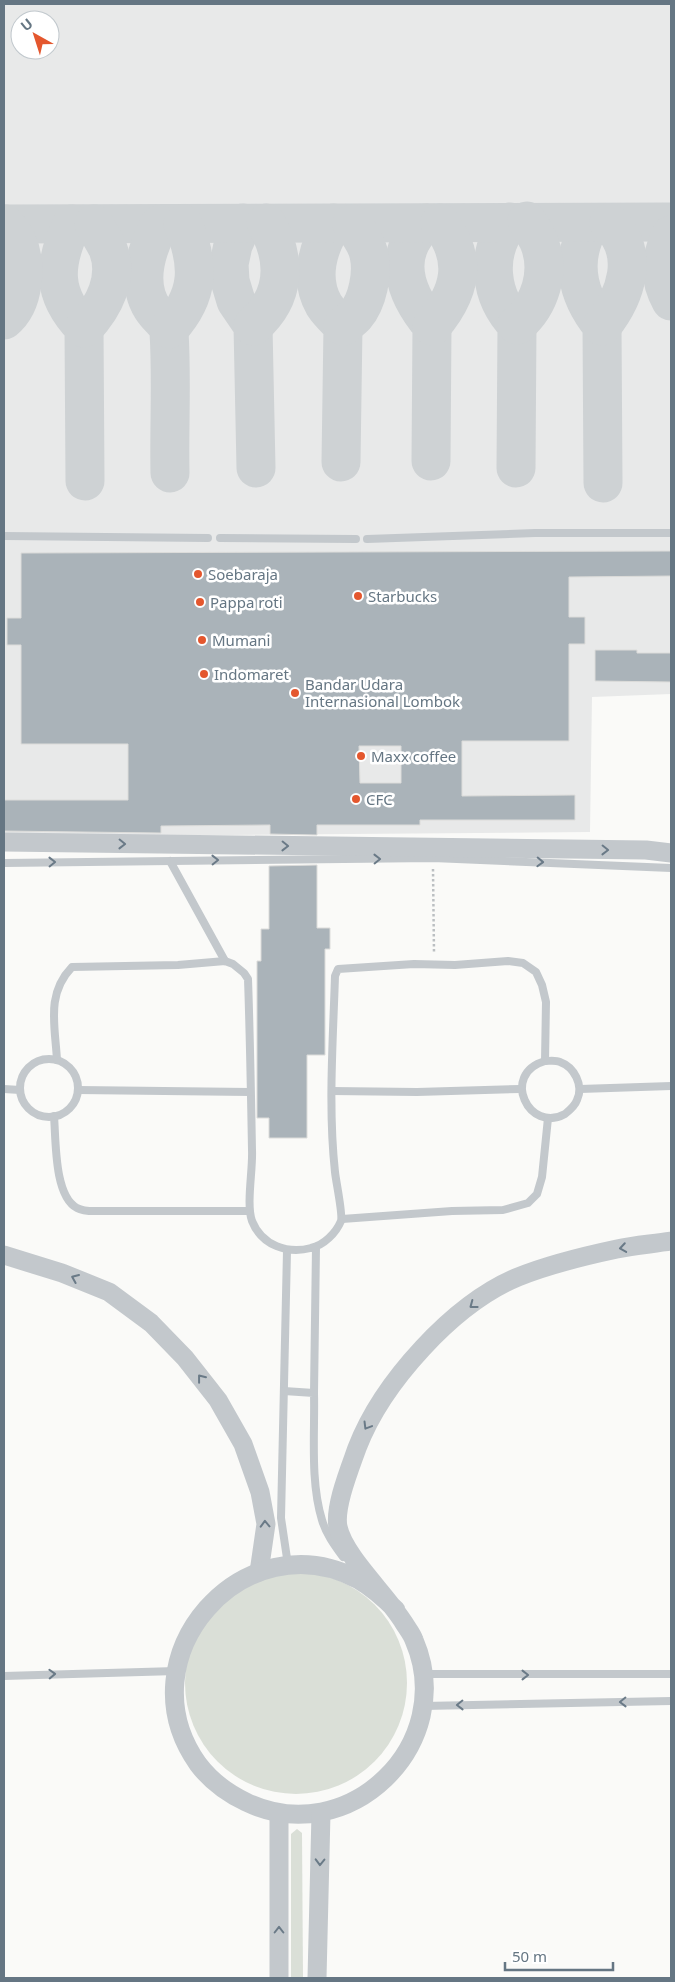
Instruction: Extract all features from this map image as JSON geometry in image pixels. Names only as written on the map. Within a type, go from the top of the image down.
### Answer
[{"type":"street","points":[[4,842],[646,850],[671,853]]},
{"type":"street","points":[[396,1610],[379,1593],[359,1580],[336,1570],[312,1566],[288,1566],[259,1572],[234,1584],[213,1600],[196,1621],[183,1645],[176,1671],[175,1698],[179,1722],[187,1744],[199,1765],[215,1782],[234,1797],[256,1807],[279,1813],[293,1814],[321,1813],[351,1803],[378,1786],[400,1764],[415,1736],[423,1706],[423,1674],[414,1640],[396,1610],[346,1548],[337,1525],[343,1485],[363,1433],[398,1378],[439,1331],[477,1301],[515,1278],[573,1259],[620,1248],[671,1241]]},
{"type":"street","points":[[4,1254],[62,1273],[109,1292],[151,1323],[185,1358],[218,1400],[243,1444],[260,1492],[266,1524],[259,1572]]},
{"type":"street","points":[[278,1978],[279,1813]]},
{"type":"street","points":[[317,1978],[321,1813]]},
{"type":"lane","points":[[367,539],[535,533],[671,533]]},
{"type":"lane","points":[[4,536],[208,538]]},
{"type":"lane","points":[[220,538],[356,539]]},
{"type":"lane","points":[[4,863],[433,858],[671,868]]},
{"type":"lane","points":[[170,861],[225,961]]},
{"type":"lane","points":[[57,1060],[53,1002],[58,986],[64,975],[72,967],[178,965],[225,961],[233,964],[248,979],[252,1155],[249,1211],[253,1223],[260,1234],[269,1242],[287,1251],[298,1252],[316,1247],[336,1231],[342,1219],[331,1134],[336,970],[340,968],[455,965],[508,961],[523,963],[536,972],[542,985],[546,1002],[545,1061]]},
{"type":"lane","points":[[43,1059],[57,1060],[68,1066],[76,1077],[78,1090],[74,1102],[66,1112],[54,1116],[38,1115],[25,1106],[20,1090],[22,1076],[30,1065],[43,1059]]},
{"type":"lane","points":[[545,1061],[559,1061],[569,1067],[576,1076],[580,1089],[578,1099],[570,1110],[559,1117],[548,1118],[533,1112],[524,1101],[520,1089],[530,1069],[537,1063],[545,1061]]},
{"type":"lane","points":[[580,1089],[671,1086]]},
{"type":"lane","points":[[4,1089],[20,1090]]},
{"type":"lane","points":[[332,1091],[417,1092],[520,1089]]},
{"type":"lane","points":[[78,1090],[250,1092]]},
{"type":"lane","points":[[54,1116],[59,1173],[63,1192],[76,1208],[101,1211],[249,1211]]},
{"type":"lane","points":[[342,1219],[452,1211],[503,1210],[528,1204],[537,1194],[542,1177],[548,1118]]},
{"type":"lane","points":[[316,1247],[315,1478],[322,1520],[332,1542],[359,1580]]},
{"type":"lane","points":[[287,1251],[280,1518],[288,1566]]},
{"type":"lane","points":[[284,1391],[314,1393]]},
{"type":"lane","points":[[4,1676],[176,1671]]},
{"type":"lane","points":[[423,1674],[671,1674]]},
{"type":"lane","points":[[423,1706],[671,1701]]},
{"type":"path","points":[[433,870],[435,965]]},
{"type":"shaded area","points":[[4,4],[671,4],[671,694],[592,697],[590,832],[4,837]]},
{"type":"shaded area","points":[[296,1572],[318,1574],[338,1580],[366,1597],[382,1613],[399,1641],[405,1661],[407,1683],[405,1705],[399,1725],[382,1753],[366,1769],[338,1786],[318,1792],[296,1794],[274,1792],[254,1786],[226,1769],[210,1753],[193,1725],[187,1705],[185,1683],[187,1661],[193,1641],[210,1613],[226,1597],[254,1580],[274,1574]]},
{"type":"shaded area","points":[[297,1829],[302,1833],[303,1978],[291,1978],[291,1834]]},
{"type":"building","name":"Bandar Udara Internasional Lombok","points":[[671,551],[671,576],[569,577],[569,617],[585,617],[585,644],[569,644],[569,741],[462,741],[462,796],[575,795],[575,820],[420,820],[420,825],[317,825],[317,835],[270,834],[270,825],[161,826],[161,833],[4,831],[4,800],[128,800],[128,744],[21,744],[21,645],[7,645],[7,618],[21,618],[21,553]],"holes":[[[359,746],[401,746],[401,783],[360,783]]]},
{"type":"building","points":[[595,650],[637,650],[637,653],[671,653],[671,682],[595,681]]},
{"type":"building","points":[[317,865],[317,928],[330,928],[330,949],[325,949],[325,1055],[307,1055],[307,1138],[269,1138],[269,1118],[257,1118],[257,961],[261,961],[261,929],[269,929],[269,866]]},
{"type":"taxiway","points":[[517,325],[532,308],[541,287],[543,276],[544,265],[538,239],[527,221]]},
{"type":"taxiway","points":[[510,222],[496,248],[494,275],[496,289],[501,302],[517,325],[516,468]]},
{"type":"taxiway","points":[[4,224],[671,222]]},
{"type":"taxiway","points":[[243,223],[233,245],[229,264],[230,281],[236,301],[253,326],[256,468]]},
{"type":"taxiway","points":[[253,326],[272,303],[280,278],[280,264],[277,251],[266,223]]},
{"type":"taxiway","points":[[334,223],[319,253],[316,274],[319,295],[324,305],[343,326],[341,462]]},
{"type":"taxiway","points":[[426,223],[415,235],[408,248],[405,274],[415,301],[432,326],[431,461]]},
{"type":"taxiway","points":[[432,326],[442,314],[449,301],[457,276],[458,263],[455,250],[440,223]]},
{"type":"taxiway","points":[[591,223],[584,236],[580,250],[578,276],[586,301],[602,326],[603,483]]},
{"type":"taxiway","points":[[602,326],[618,301],[623,288],[627,261],[625,248],[619,235],[609,223]]},
{"type":"taxiway","points":[[4,320],[11,313],[20,294],[23,272],[17,241],[5,224]]},
{"type":"taxiway","points":[[72,224],[61,253],[58,279],[66,303],[84,328],[85,481]]},
{"type":"taxiway","points":[[84,328],[98,311],[108,292],[112,271],[108,249],[94,224]]},
{"type":"taxiway","points":[[169,329],[187,304],[192,292],[194,279],[192,253],[183,224]]},
{"type":"taxiway","points":[[343,326],[355,316],[363,303],[370,278],[368,251],[352,224]]},
{"type":"taxiway","points":[[159,225],[150,246],[144,268],[144,279],[148,301],[169,329],[170,473]]},
{"type":"taxiway","points":[[671,235],[662,268],[664,284],[671,301]]},
{"type":"place","name":"Soebaraja","points":[[198,574]]},
{"type":"place","name":"Starbucks","points":[[358,596]]},
{"type":"place","name":"Pappa roti","points":[[200,602]]},
{"type":"place","name":"Mumani","points":[[202,640]]},
{"type":"place","name":"Indomaret","points":[[204,674]]},
{"type":"place","name":"Bandar Udara Internasional Lombok","points":[[295,693]]},
{"type":"place","name":"Maxx coffee","points":[[361,756]]},
{"type":"place","name":"CFC","points":[[356,799]]}]
